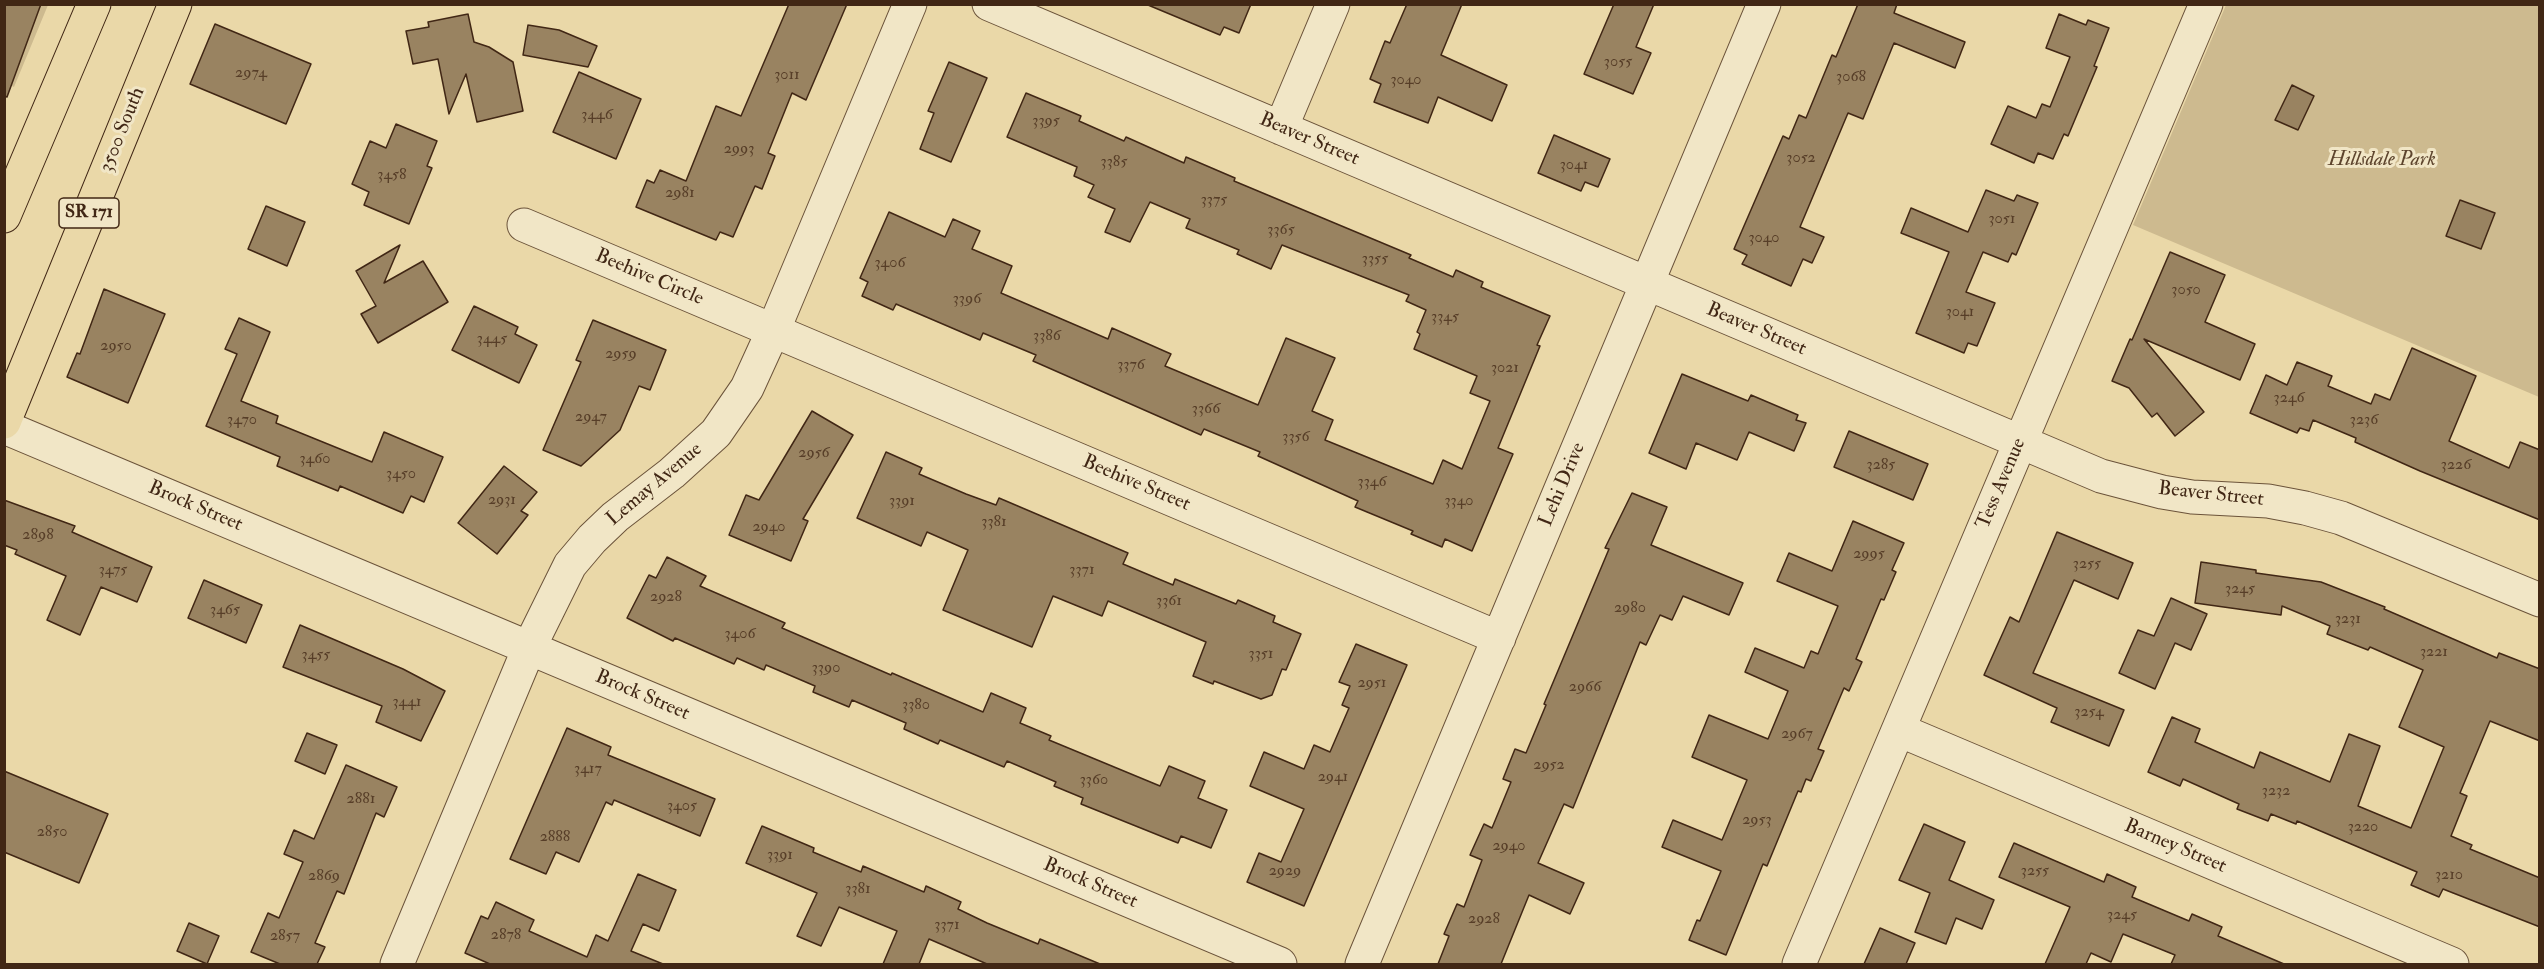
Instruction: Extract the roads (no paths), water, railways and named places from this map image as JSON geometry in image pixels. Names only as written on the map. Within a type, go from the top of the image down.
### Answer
[{"type":"main road","points":[[4,216],[94,4]]},
{"type":"main road","name":"3500 South","points":[[4,422],[175,4]]},
{"type":"street","name":"Lemay Avenue","points":[[396,964],[529,648],[570,565],[592,538],[615,517],[680,467],[716,434],[747,388],[910,4]]},
{"type":"street","name":"Beaver Street","points":[[989,4],[2101,476],[2131,485],[2192,496],[2268,501],[2341,518],[2540,600]]},
{"type":"street","points":[[1281,128],[1333,4]]},
{"type":"street","name":"Lehi Drive","points":[[1362,964],[1764,4]]},
{"type":"street","name":"Tess Avenue","points":[[1799,964],[2206,4]]},
{"type":"street","name":"Beehive Circle","points":[[524,225],[773,331]]},
{"type":"street","name":"Beehive Street","points":[[773,331],[1499,638]]},
{"type":"street","name":"Brock Street","points":[[4,427],[1280,964]]},
{"type":"street","name":"Barney Street","points":[[1899,730],[2452,964]]},
{"type":"park label","name":"Hillsdale Park","points":[[2382,161]]}]
